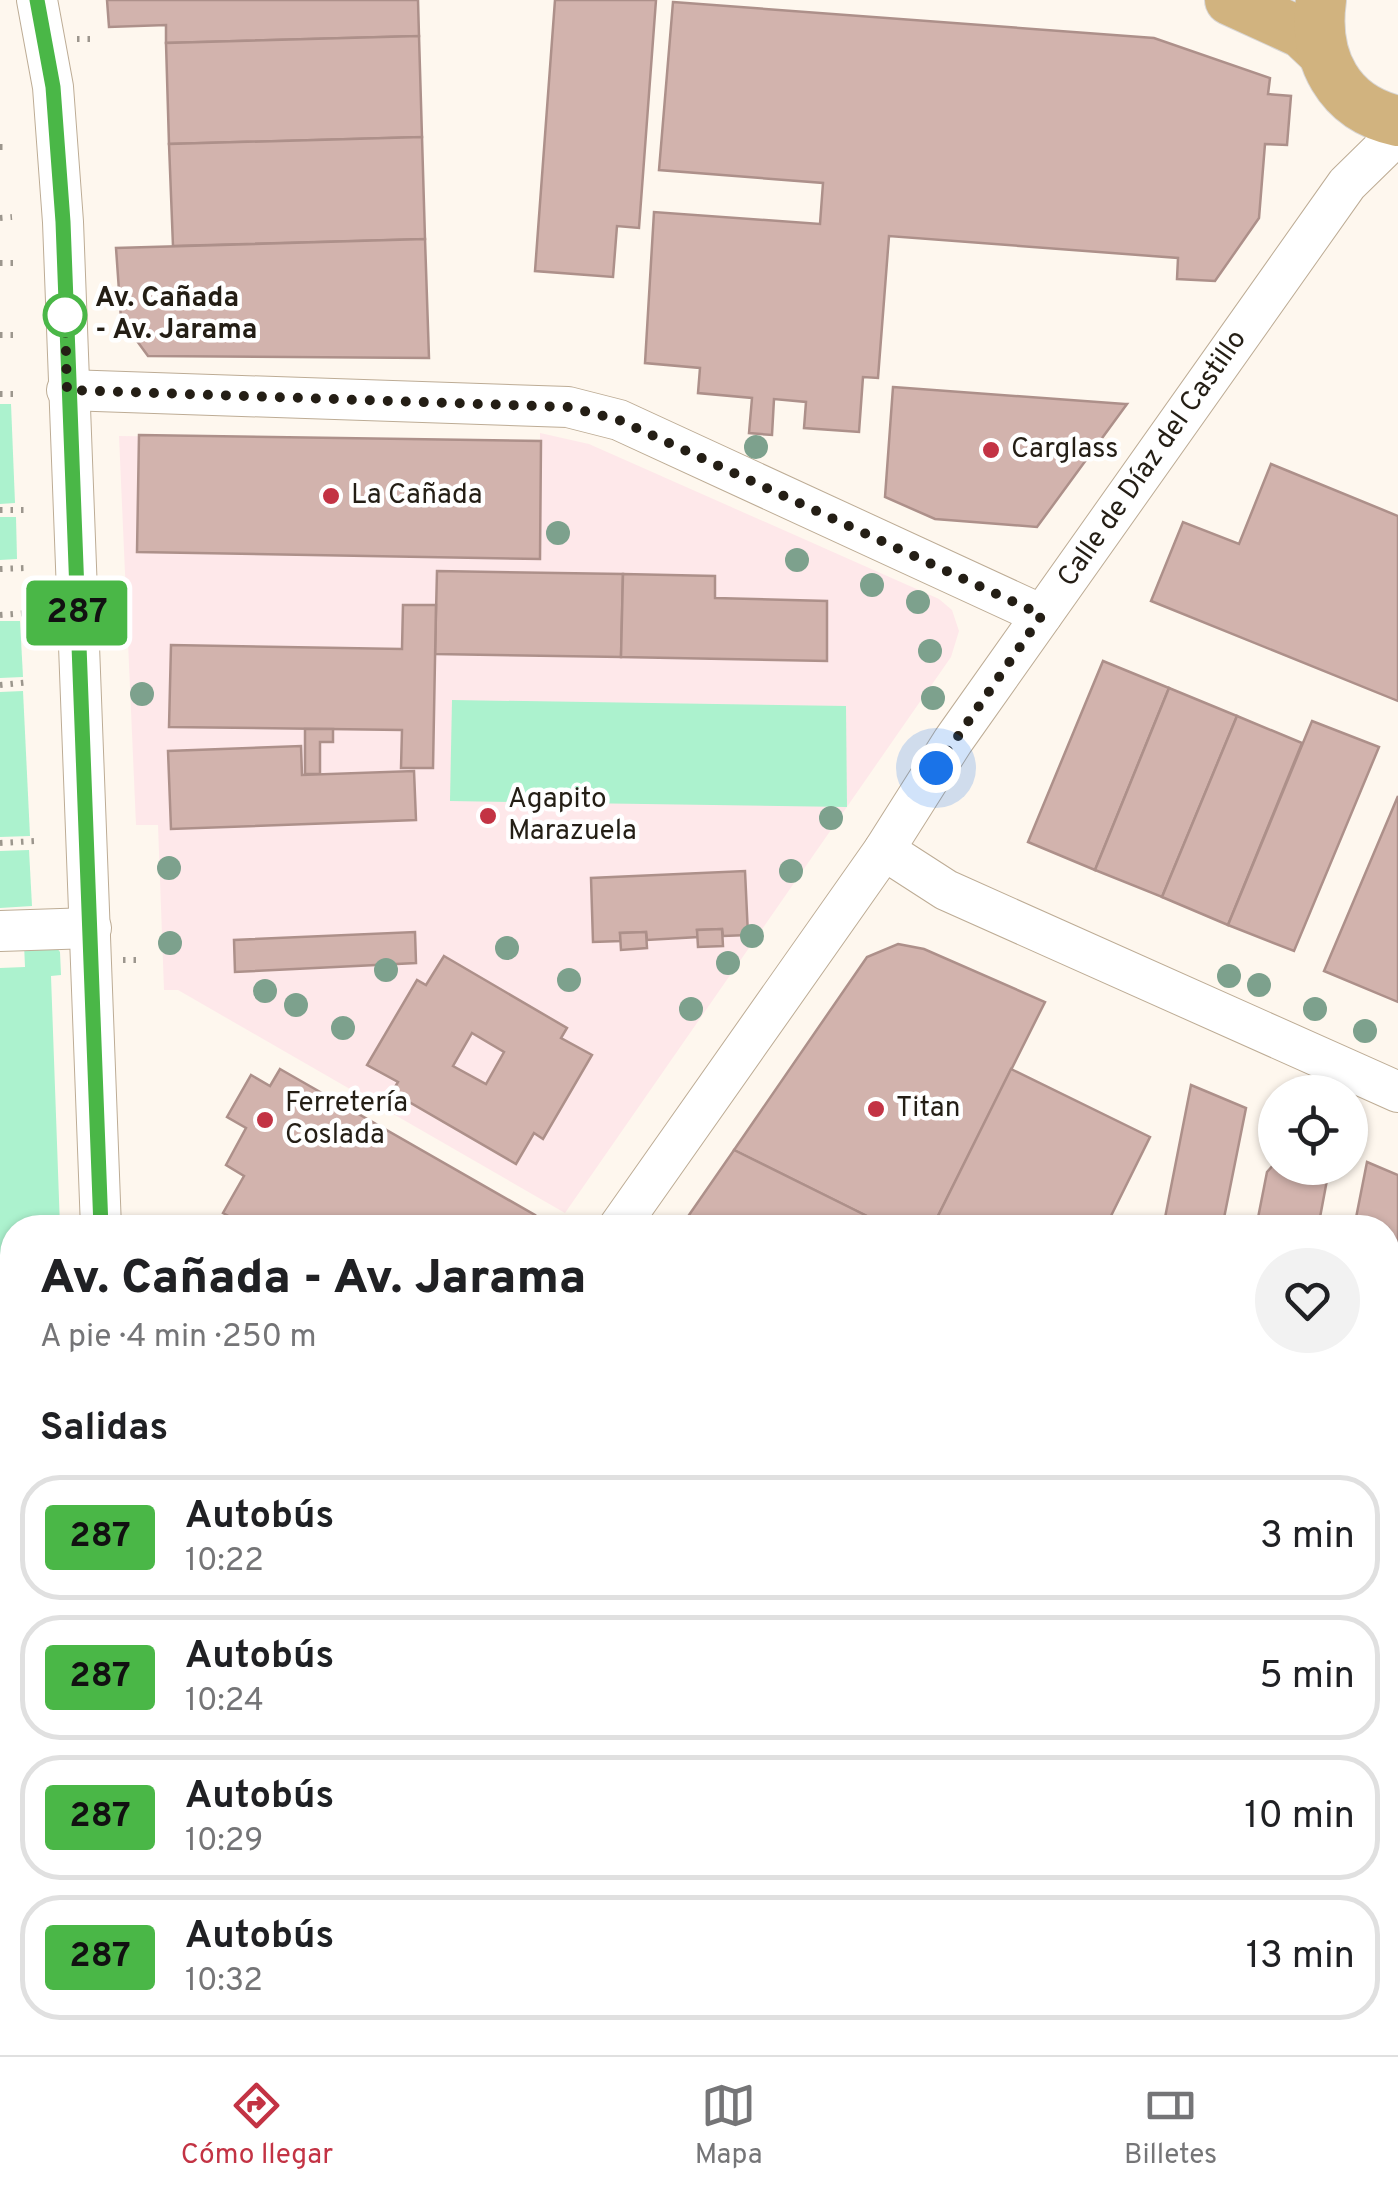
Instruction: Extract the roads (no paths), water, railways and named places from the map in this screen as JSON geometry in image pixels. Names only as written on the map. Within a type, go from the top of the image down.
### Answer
[{"type":"main road","points":[[1230,0],[1302,33],[1321,51],[1350,99],[1378,116],[1398,120]]},
{"type":"main road","points":[[1321,0],[1317,30],[1321,51]]},
{"type":"street","points":[[36,0],[53,87],[101,1215]]},
{"type":"street","points":[[53,87],[63,0]]},
{"type":"street","name":"Calle de Díaz del Castillo","points":[[1347,184],[1353,144],[1350,99]]},
{"type":"street","name":"Calle de Díaz del Castillo","points":[[627,1215],[884,850],[953,740],[1347,184],[1398,134]]},
{"type":"street","points":[[67,390],[568,407],[619,420],[1042,615]]},
{"type":"street","points":[[884,850],[946,890],[1398,1092]]},
{"type":"street","points":[[0,930],[91,928]]},
{"type":"place","name":"Av. Cañada - Av. Jarama","points":[[65,315]]},
{"type":"place","name":"Carglass","points":[[991,450]]},
{"type":"place","name":"La Cañada","points":[[331,496]]},
{"type":"place","name":"Agapito Marazuela","points":[[488,816]]},
{"type":"place","name":"Titan","points":[[876,1109]]},
{"type":"place","name":"Ferretería Coslada","points":[[265,1120]]}]
